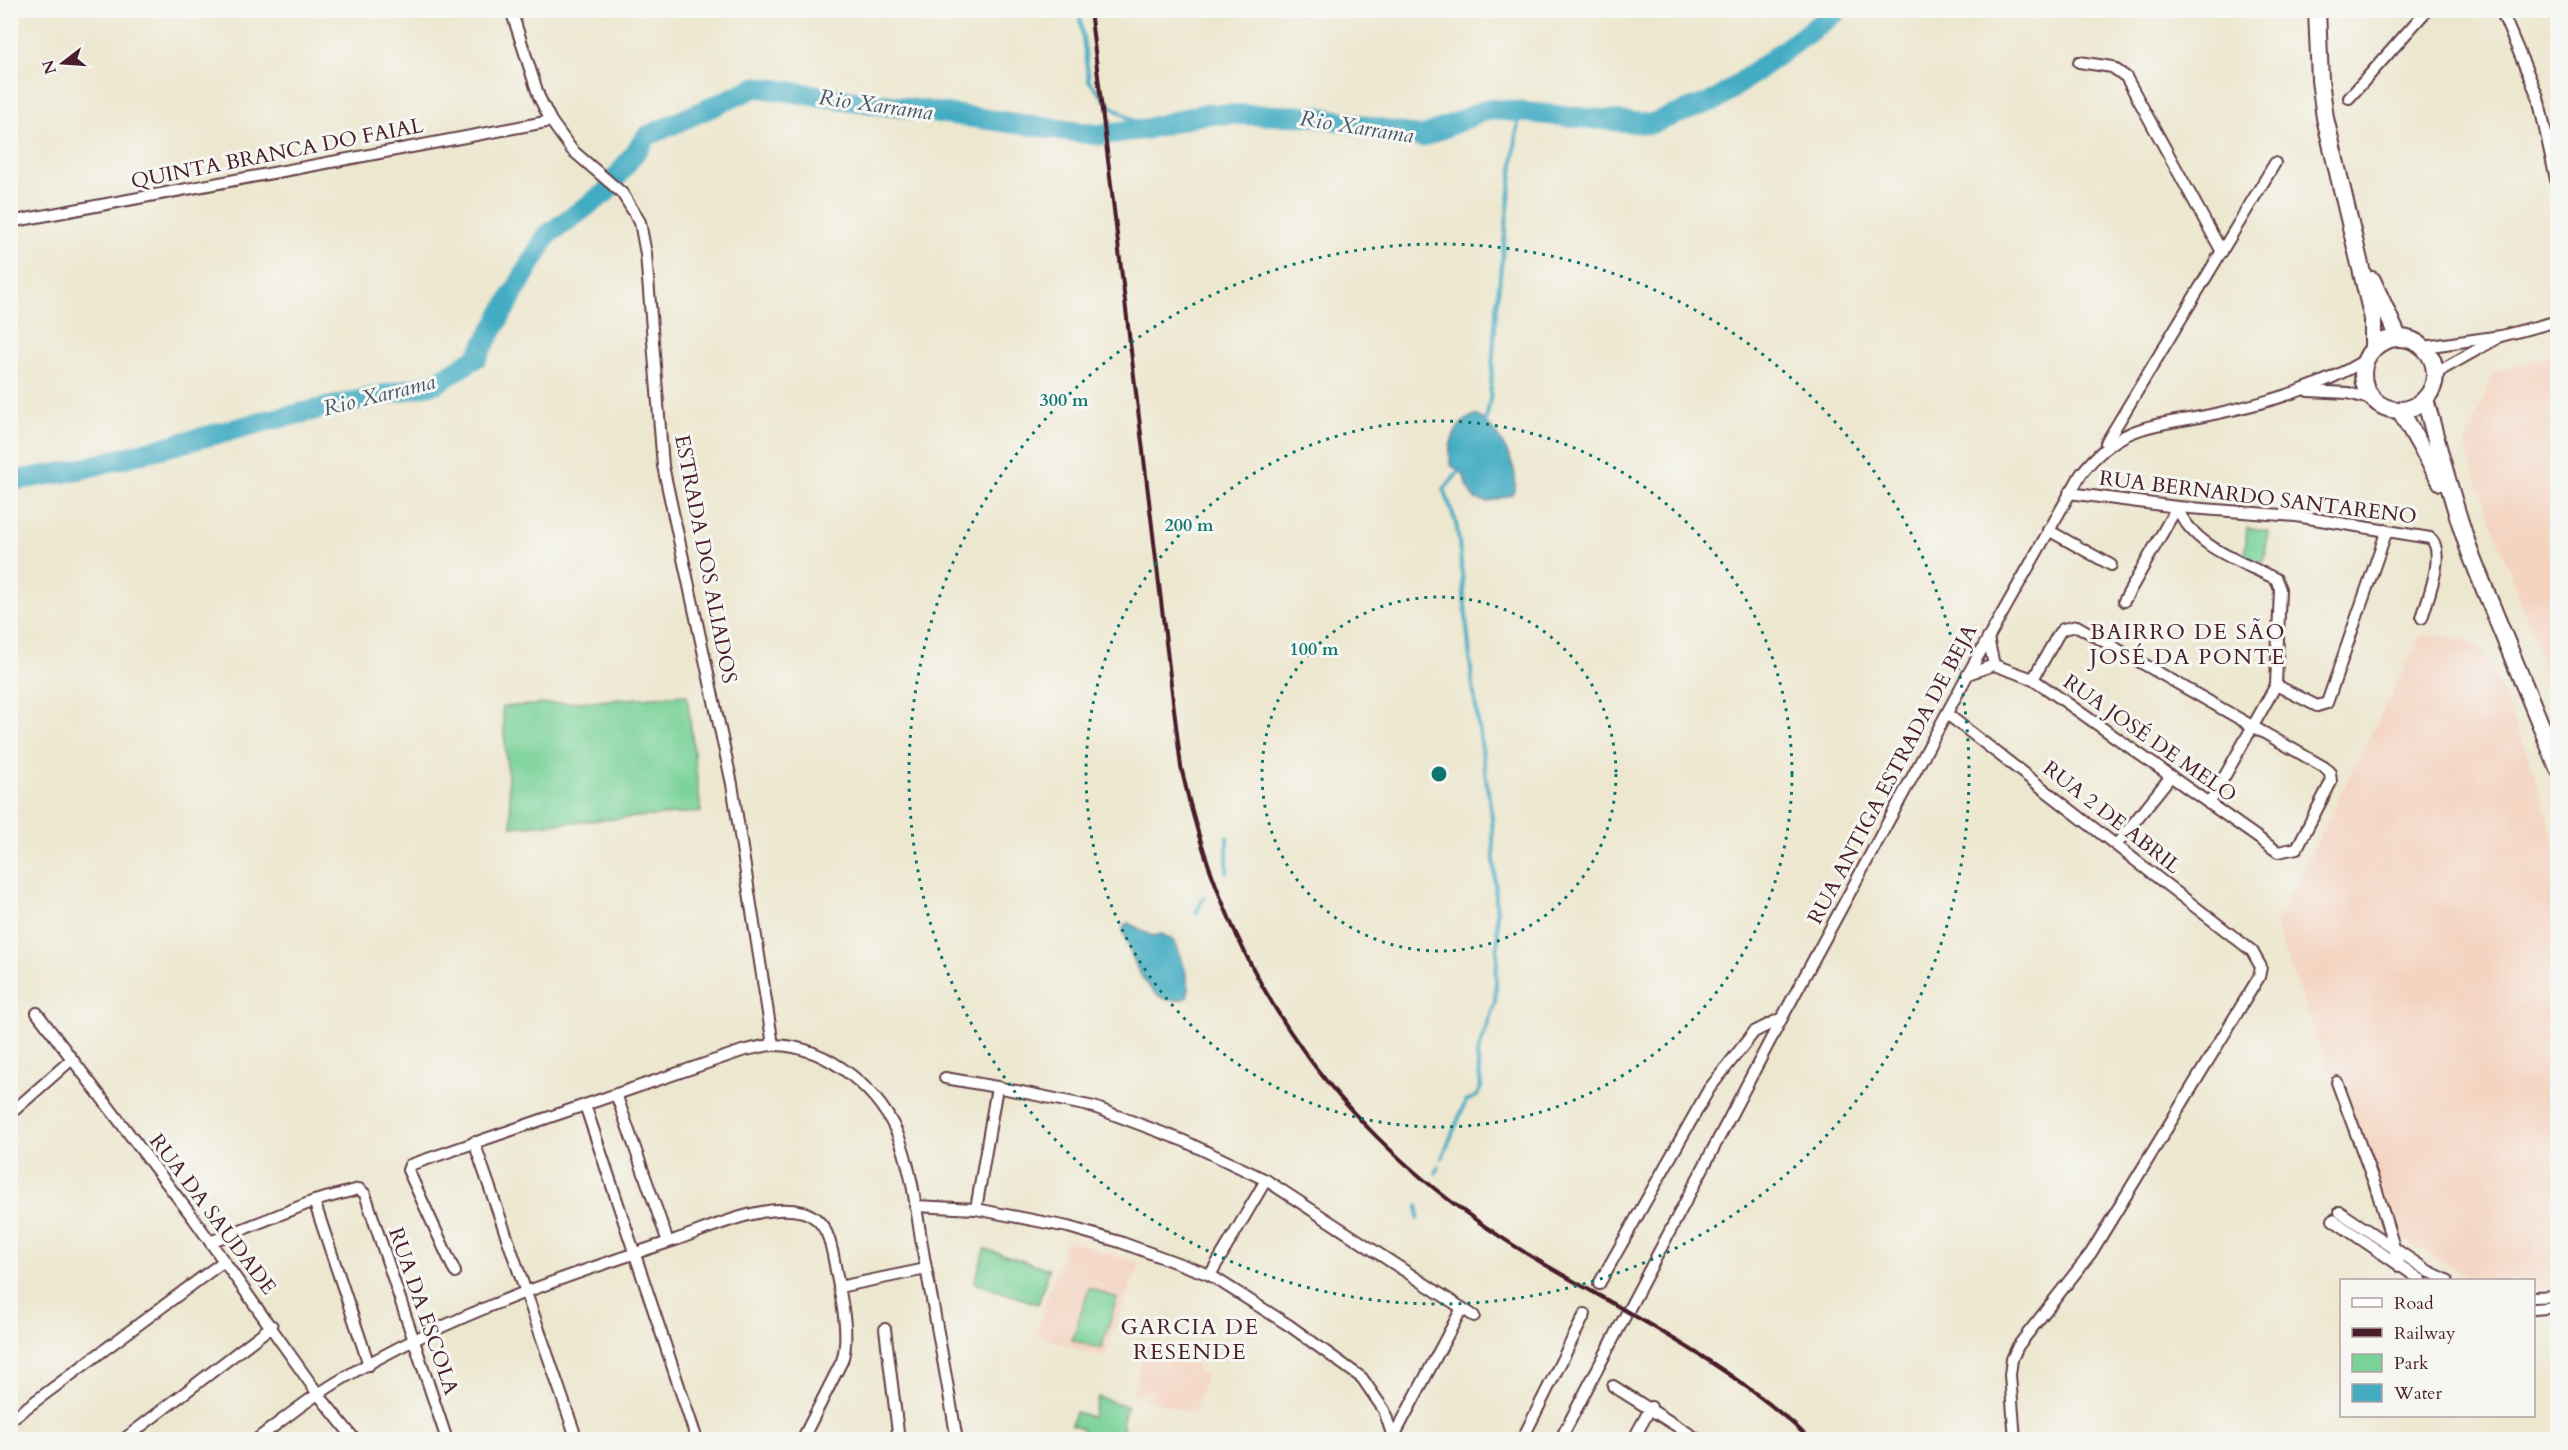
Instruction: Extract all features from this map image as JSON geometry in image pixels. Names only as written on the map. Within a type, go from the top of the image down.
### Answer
[{"type":"main road","points":[[2317,10],[2320,80],[2325,118],[2373,320],[2363,381],[2374,400],[2390,409],[2400,410],[2418,405],[2426,399],[2436,373],[2434,363],[2424,347],[2417,341],[2398,337],[2389,338],[2369,354]]},
{"type":"main road","points":[[2352,232],[2398,337]]},
{"type":"main road","points":[[2426,399],[2454,504],[2471,553],[2528,688],[2558,768]]},
{"type":"main road","points":[[2400,410],[2454,504]]},
{"type":"street","name":"ESTRADA DOS ALIADOS","points":[[511,10],[539,97],[551,121],[572,150],[622,194],[640,222],[646,254],[663,466],[732,784],[773,1045]]},
{"type":"street","points":[[2349,98],[2427,10]]},
{"type":"street","points":[[2501,10],[2526,64],[2552,130],[2558,189]]},
{"type":"street","points":[[2079,62],[2112,67],[2126,77],[2222,252]]},
{"type":"street","name":"QUINTA BRANCA DO FAIAL","points":[[10,222],[551,121]]},
{"type":"street","points":[[2103,448],[2275,163]]},
{"type":"street","points":[[2424,347],[2501,336],[2558,321]]},
{"type":"street","points":[[2436,373],[2501,336]]},
{"type":"street","points":[[2301,391],[2338,377],[2369,354]]},
{"type":"street","points":[[2301,391],[2348,393],[2374,400]]},
{"type":"street","name":"RUA ANTIGA ESTRADA DE BEJA","points":[[1560,1440],[1782,1018],[1968,674],[2069,493],[2103,448],[2114,440],[2144,428],[2219,413],[2301,391]]},
{"type":"street","name":"RUA BERNARDO SANTARENO","points":[[2069,493],[2176,507],[2296,516],[2422,536],[2435,542],[2437,564],[2422,618]]},
{"type":"street","points":[[2176,507],[2187,527],[2207,544],[2276,579],[2279,583],[2276,685],[2209,804]]},
{"type":"street","points":[[2124,601],[2176,507]]},
{"type":"street","points":[[2048,530],[2111,565]]},
{"type":"street","points":[[2276,685],[2318,706],[2326,703],[2387,530]]},
{"type":"street","points":[[2033,679],[2059,633],[2063,629],[2078,626],[2254,727]]},
{"type":"street","points":[[1968,674],[1994,665],[1988,638]]},
{"type":"street","name":"RUA JOSÉ DE MELO","points":[[1994,665],[2033,679],[2278,852],[2291,851],[2296,848],[2331,782],[2330,773],[2324,767],[2254,727]]},
{"type":"street","name":"RUA 2 DE ABRIL","points":[[1947,714],[2252,951],[2261,967],[2259,977],[2091,1252],[2018,1346],[2012,1359],[2015,1440]]},
{"type":"street","points":[[2116,845],[2171,776]]},
{"type":"street","name":"RUA DA SAUDADE","points":[[37,1013],[194,1219],[318,1394],[355,1440]]},
{"type":"street","points":[[1599,1284],[1709,1089],[1754,1032],[1782,1018]]},
{"type":"street","points":[[455,1272],[408,1170],[410,1165],[742,1051],[773,1045],[808,1052],[840,1067],[864,1085],[885,1111],[901,1141],[957,1440]]},
{"type":"street","points":[[10,1114],[72,1059]]},
{"type":"street","points":[[945,1078],[1094,1107],[1184,1141],[1266,1180],[1474,1316]]},
{"type":"street","points":[[2337,1082],[2400,1268]]},
{"type":"street","points":[[976,1209],[997,1087]]},
{"type":"street","points":[[616,1094],[668,1242]]},
{"type":"street","points":[[585,1105],[697,1440]]},
{"type":"street","points":[[474,1142],[577,1440]]},
{"type":"street","points":[[1210,1275],[1266,1180]]},
{"type":"street","name":"RUA DA ESCOLA","points":[[314,1201],[351,1189],[359,1189],[364,1194],[447,1440]]},
{"type":"street","points":[[210,1242],[314,1201],[369,1365]]},
{"type":"street","points":[[915,1206],[976,1209],[1068,1227],[1120,1242],[1210,1275],[1290,1326],[1362,1378],[1384,1410],[1392,1438]]},
{"type":"street","points":[[256,1440],[318,1394],[414,1340],[526,1292],[635,1253],[753,1215],[777,1211],[802,1212],[822,1224],[827,1234],[839,1287],[845,1350],[802,1440]]},
{"type":"street","points":[[2418,1279],[2400,1268],[2337,1216],[2444,1279]]},
{"type":"street","points":[[10,1420],[224,1261]]},
{"type":"street","points":[[839,1287],[926,1269]]},
{"type":"street","points":[[2535,1298],[2558,1296]]},
{"type":"street","points":[[2535,1309],[2558,1307]]},
{"type":"street","points":[[1392,1438],[1462,1308]]},
{"type":"street","points":[[1522,1440],[1585,1314]]},
{"type":"street","points":[[123,1440],[272,1326]]},
{"type":"street","points":[[885,1329],[899,1440]]},
{"type":"street","points":[[1613,1386],[1651,1407],[1699,1440]]},
{"type":"street","points":[[1633,1440],[1651,1407]]},
{"type":"shaded area","points":[[2558,354],[2557,700],[2465,449],[2493,372]]},
{"type":"shaded area","points":[[2421,635],[2464,639],[2481,649],[2490,663],[2531,764],[2557,849],[2557,1287],[2535,1288],[2535,1279],[2472,1279],[2386,1229],[2275,924]]},
{"type":"shaded area","points":[[1066,1240],[1140,1263],[1104,1358],[1035,1335]]},
{"type":"shaded area","points":[[1147,1342],[1190,1353],[1199,1373],[1206,1375],[1194,1413],[1141,1398],[1153,1394],[1151,1390],[1132,1395]]},
{"type":"green space","points":[[2247,528],[2268,531],[2264,562],[2244,560]]},
{"type":"green space","points":[[687,695],[701,812],[512,827],[502,707]]},
{"type":"green space","points":[[985,1249],[1049,1269],[1038,1304],[974,1283]]},
{"type":"green space","points":[[1089,1288],[1117,1298],[1101,1349],[1072,1340]]},
{"type":"green space","points":[[1098,1397],[1127,1406],[1121,1426],[1124,1428],[1121,1439],[1099,1439],[1082,1434],[1083,1429],[1071,1425],[1075,1412],[1092,1417]]},
{"type":"water","points":[[1475,415],[1491,427],[1499,438],[1512,463],[1515,475],[1515,486],[1511,495],[1487,502],[1475,499],[1463,474],[1451,465],[1450,458],[1451,443],[1457,429],[1468,418]]},
{"type":"water","points":[[1128,923],[1153,936],[1162,934],[1173,940],[1184,968],[1188,985],[1187,997],[1174,1000],[1163,998],[1153,992],[1145,982],[1132,957],[1124,934],[1123,928]]},
{"type":"waterway","points":[[1079,10],[1089,81],[1112,107],[1146,129]]},
{"type":"waterway","name":"Rio Xarrama","points":[[10,481],[73,471],[266,421],[437,383],[477,357],[547,235],[605,193],[647,136],[756,87],[1099,135],[1146,129],[1203,114],[1315,116],[1422,137],[1488,109],[1650,124],[1718,99],[1839,10]]},
{"type":"waterway","points":[[1485,424],[1490,400],[1496,311],[1518,122],[1529,113]]},
{"type":"waterway","points":[[1442,1158],[1466,1101],[1477,1096],[1481,1087],[1477,1055],[1495,1002],[1498,938],[1492,819],[1472,680],[1459,542],[1456,523],[1444,489],[1462,468]]},
{"type":"waterway","points":[[1227,837],[1227,873]]},
{"type":"waterway","points":[[1196,913],[1204,897]]},
{"type":"waterway","points":[[1436,1173],[1439,1166]]},
{"type":"waterway","points":[[1418,1205],[1418,1219]]},
{"type":"railway","points":[[1090,10],[1181,767],[1202,847],[1230,921],[1264,990],[1305,1053],[1353,1112],[1408,1166],[1470,1216],[1539,1261],[1714,1364],[1780,1413],[1811,1440]]},
{"type":"district","name":"BAIRRO DE SÃO JOSÉ DA PONTE","points":[[2188,644]]},
{"type":"district","name":"GARCIA DE RESENDE","points":[[1190,1338]]}]
